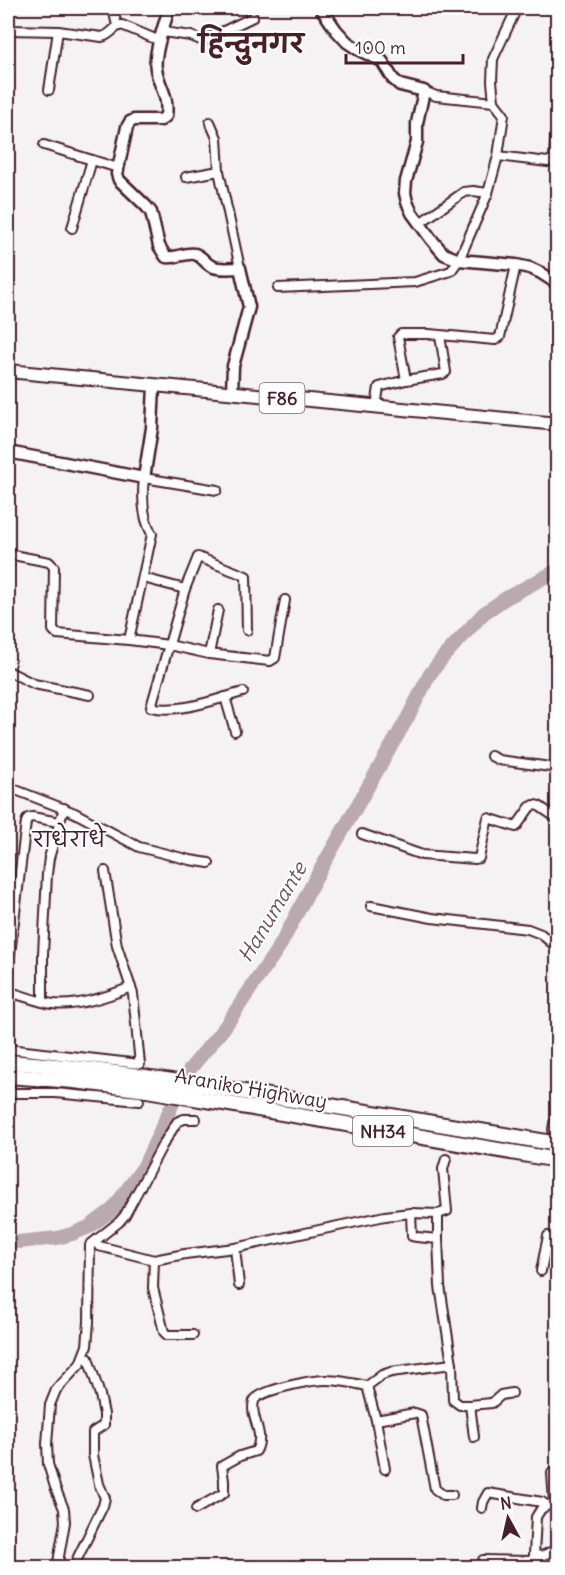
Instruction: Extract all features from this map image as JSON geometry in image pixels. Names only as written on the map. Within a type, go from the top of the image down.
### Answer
[{"type":"highway","name":"Araniko Highway","points":[[8,1062],[52,1065],[145,1089]]},
{"type":"highway","name":"Araniko Highway","points":[[8,1076],[211,1094],[400,1117],[558,1144]]},
{"type":"highway","name":"Araniko Highway","points":[[211,1094],[558,1160]]},
{"type":"main road","points":[[169,8],[156,57],[156,68],[165,93],[166,116],[161,120],[130,122],[117,174],[119,180],[151,212],[159,246],[166,257],[192,254],[198,255],[210,266],[220,269],[240,268],[249,307],[233,366],[232,393]]},
{"type":"main road","points":[[321,8],[347,42],[382,62],[393,79],[400,85],[424,91],[417,123],[417,142],[405,193],[412,213],[430,240],[444,254],[459,260],[516,265],[536,271],[558,284]]},
{"type":"main road","name":"F86","points":[[8,371],[558,424]]},
{"type":"main road","points":[[8,452],[144,478],[152,428],[154,386]]},
{"type":"street","points":[[113,8],[117,26]]},
{"type":"street","points":[[278,288],[415,282],[451,271],[459,260],[488,193],[498,156],[504,115],[494,102],[492,81],[494,59],[517,8]]},
{"type":"street","points":[[8,30],[58,31],[102,37],[109,35],[117,26],[122,25],[161,36],[191,36],[203,41],[254,17]]},
{"type":"street","points":[[49,90],[58,31]]},
{"type":"street","points":[[424,91],[436,96],[494,102]]},
{"type":"street","points":[[498,156],[552,161],[557,112]]},
{"type":"street","points":[[210,122],[217,138],[219,171],[240,268]]},
{"type":"street","points":[[44,145],[118,168]]},
{"type":"street","points":[[72,228],[92,160]]},
{"type":"street","points":[[186,177],[219,171]]},
{"type":"street","points":[[420,223],[464,192],[488,193]]},
{"type":"street","points":[[406,380],[398,337],[401,334],[495,340],[500,337],[516,265]]},
{"type":"street","points":[[375,407],[379,387],[446,372],[440,336]]},
{"type":"street","points":[[129,640],[152,534],[146,524],[142,493],[144,478],[217,490]]},
{"type":"street","points":[[8,554],[53,564],[53,630],[57,634],[169,645],[209,654],[270,661],[274,658],[285,600]]},
{"type":"street","points":[[243,692],[177,708],[151,707],[185,589],[198,557],[246,576],[247,630]]},
{"type":"street","points":[[143,578],[185,589]]},
{"type":"street","points":[[209,654],[218,610]]},
{"type":"street","points":[[8,670],[34,684],[90,695]]},
{"type":"street","points":[[225,697],[235,731]]},
{"type":"street","points":[[491,756],[499,760],[558,768]]},
{"type":"street","points":[[8,787],[64,808],[139,847],[209,863]]},
{"type":"street","points":[[362,834],[422,855],[475,859],[479,858],[488,818],[516,827],[530,807],[534,805],[558,819]]},
{"type":"street","points":[[43,1002],[47,874],[49,858],[64,808]]},
{"type":"street","points":[[8,971],[26,822],[32,817],[59,822]]},
{"type":"street","points":[[8,1049],[140,1064],[133,994],[117,946],[105,871]]},
{"type":"street","points":[[372,906],[432,918],[528,929],[541,934],[558,948]]},
{"type":"street","points":[[8,992],[54,1004],[77,1003],[131,987]]},
{"type":"street","points":[[8,1093],[55,1094],[145,1089]]},
{"type":"street","points":[[553,1130],[558,1117]]},
{"type":"street","points":[[57,1568],[65,1522],[64,1509],[48,1464],[50,1405],[56,1390],[80,1364],[87,1346],[90,1245],[125,1215],[157,1154],[177,1122],[184,1119],[196,1119]]},
{"type":"street","points":[[94,1242],[99,1246],[154,1260],[235,1248],[385,1216],[411,1213],[438,1214],[447,1211],[443,1169],[446,1159]]},
{"type":"street","points":[[411,1213],[412,1236],[438,1239]]},
{"type":"street","points":[[438,1214],[440,1286],[452,1364],[453,1400],[460,1405],[492,1403],[501,1395],[512,1393]]},
{"type":"street","points":[[541,1271],[548,1236],[558,1236]]},
{"type":"street","points":[[235,1248],[239,1285]]},
{"type":"street","points":[[154,1260],[153,1288],[164,1332],[167,1335],[193,1335]]},
{"type":"street","points":[[74,1568],[105,1498],[99,1484],[93,1455],[93,1432],[104,1425],[104,1414],[88,1358]]},
{"type":"street","points":[[196,1509],[224,1493],[222,1466],[240,1456],[256,1451],[260,1444],[254,1409],[254,1401],[258,1395],[286,1386],[320,1380],[368,1386],[382,1375],[391,1372],[452,1364]]},
{"type":"street","points":[[368,1386],[385,1469]]},
{"type":"street","points":[[470,1405],[474,1437]]},
{"type":"street","points":[[376,1420],[415,1413],[421,1415],[435,1489],[443,1495],[452,1495]]},
{"type":"street","points":[[552,1473],[553,1502]]},
{"type":"street","points":[[483,1508],[483,1502],[488,1493],[553,1502]]},
{"type":"street","points":[[537,1557],[534,1555],[536,1516],[541,1509],[553,1502]]},
{"type":"street","points":[[483,1568],[483,1560],[529,1561],[558,1548]]},
{"type":"waterway","name":"Hanumante","points":[[8,1243],[57,1238],[72,1234],[89,1227],[112,1210],[144,1166],[190,1069],[224,1028],[281,944],[430,674],[484,613],[506,598],[558,570]]},
{"type":"district","name":"हिन्दुनगर","points":[[251,43]]},
{"type":"district","name":"राधेराधे","points":[[69,839]]}]
